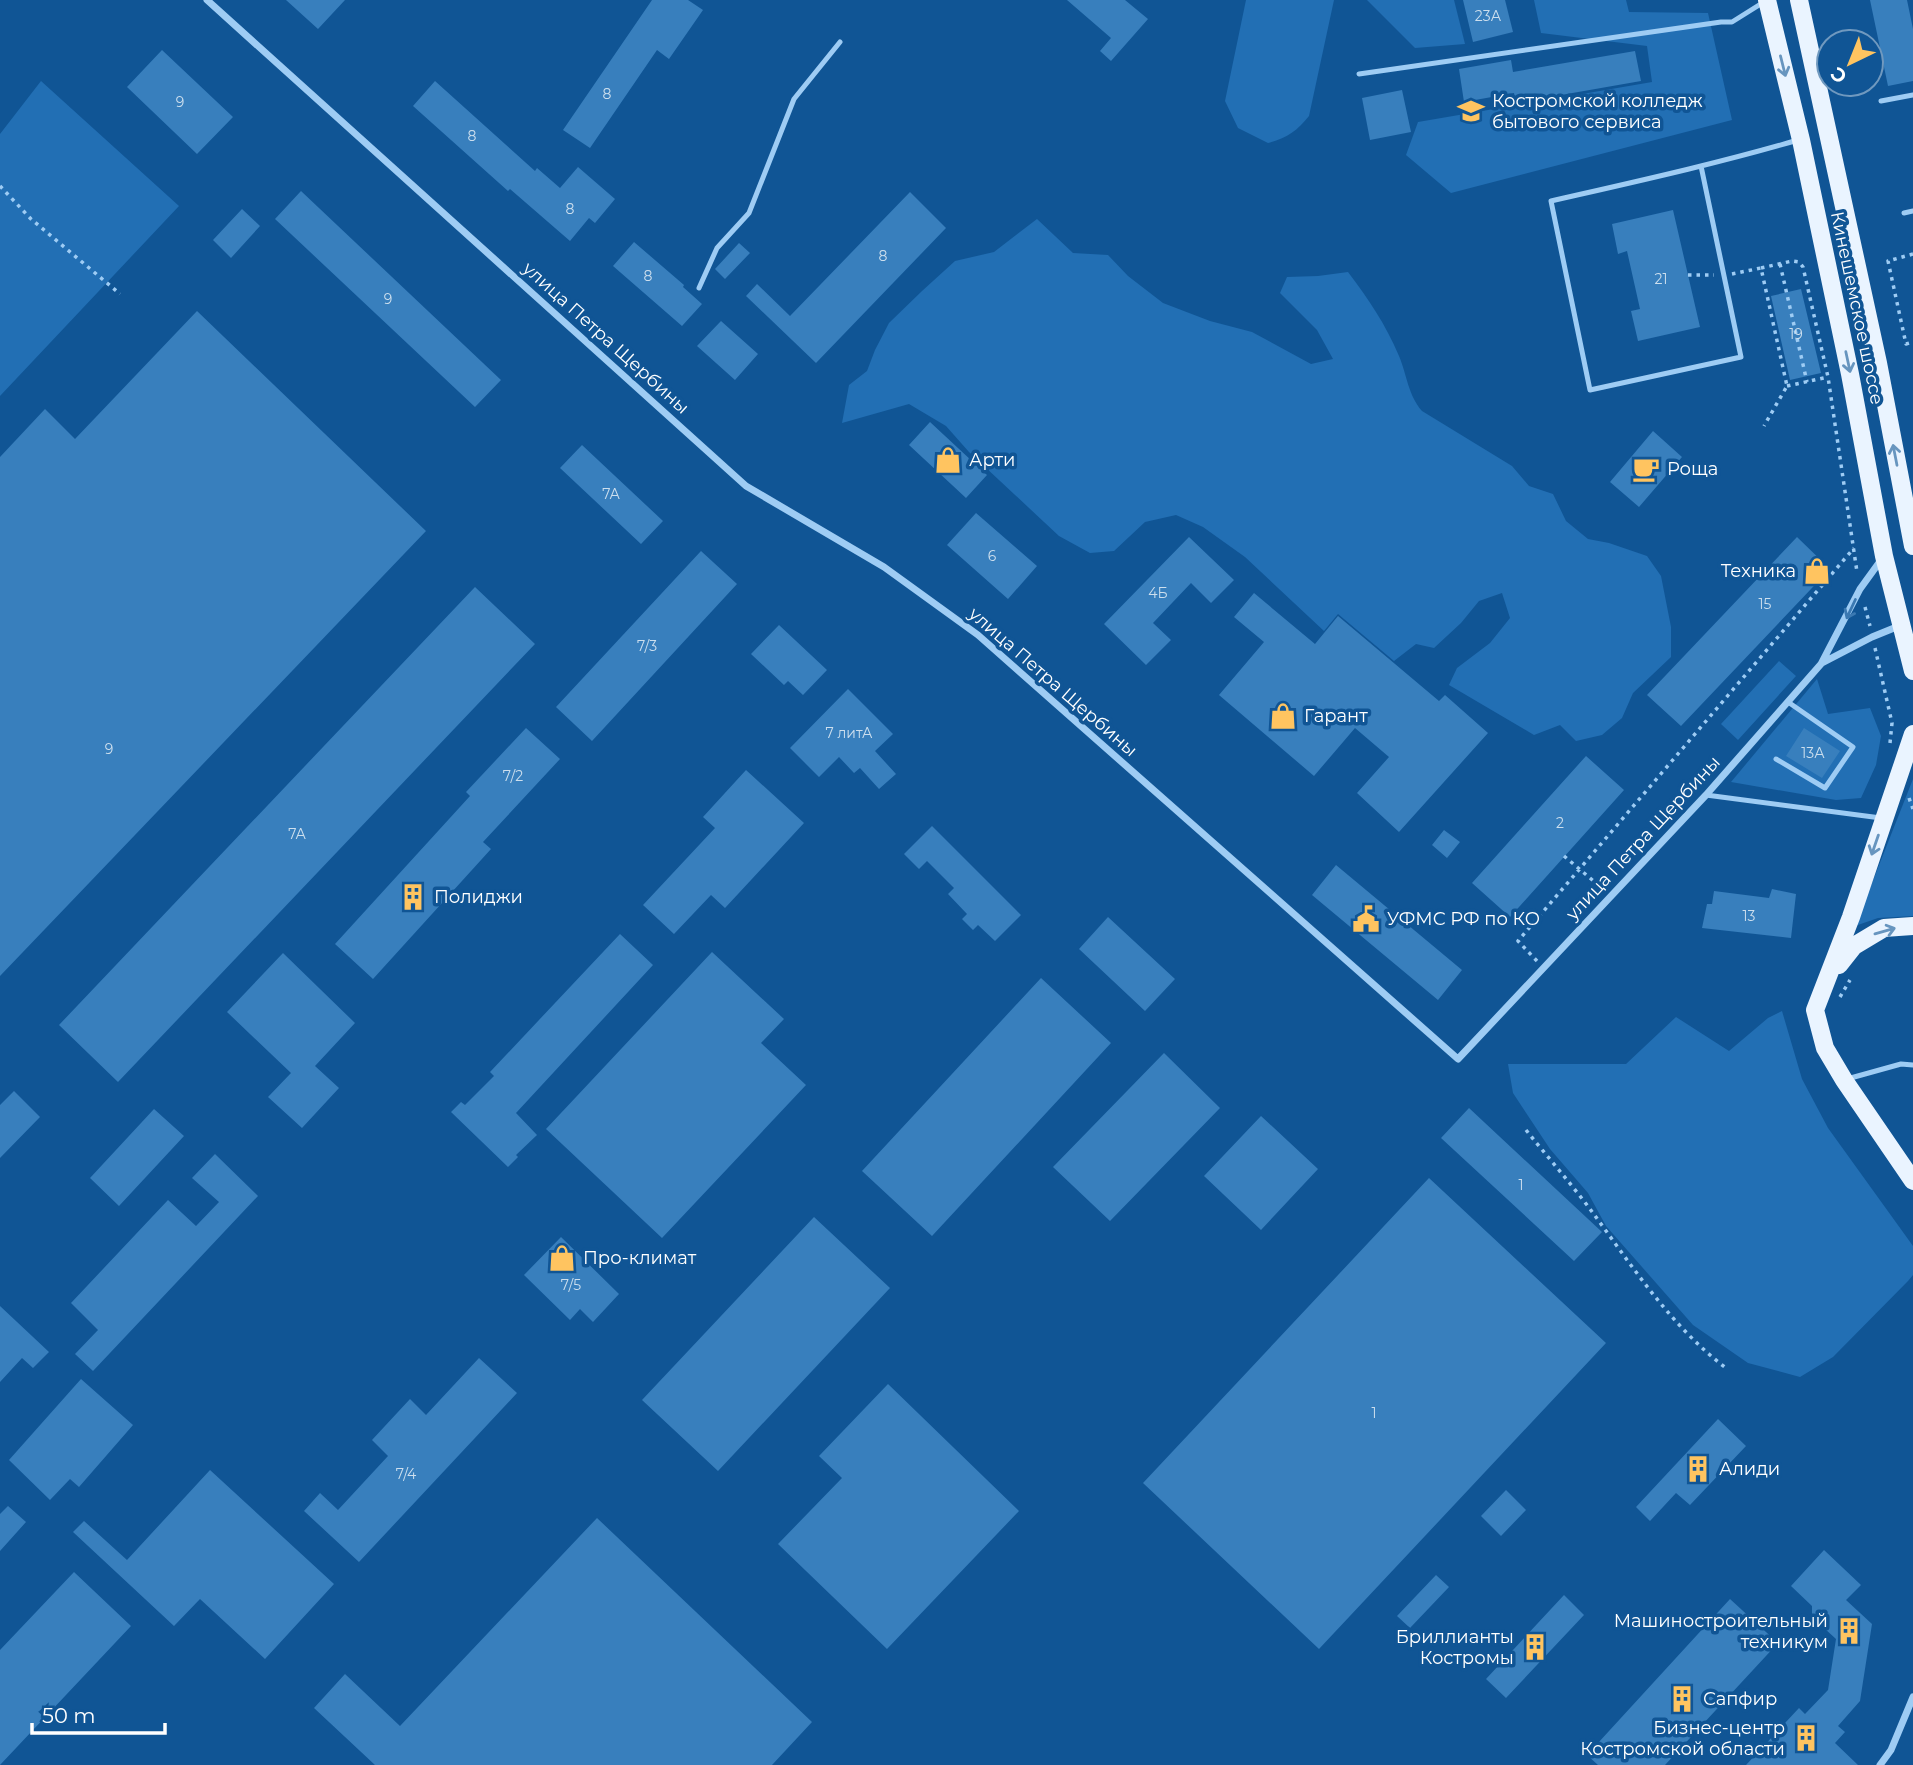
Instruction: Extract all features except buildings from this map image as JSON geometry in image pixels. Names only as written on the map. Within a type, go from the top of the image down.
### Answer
[{"type":"main road","name":"Кинешемское шоссе","points":[[1767,0],[1801,139],[1850,374],[1884,556],[1913,671]]},
{"type":"main road","name":"Кинешемское шоссе","points":[[1799,0],[1870,323],[1913,546]]},
{"type":"main road","points":[[1910,1169],[1844,1080],[1825,1048],[1815,1010],[1913,734]]},
{"type":"main road","points":[[1828,979],[1854,946],[1884,928],[1913,926]]},
{"type":"street","name":"улица Петра Щербины","points":[[207,0],[746,486],[884,566],[978,635],[1458,1059],[1706,794],[1821,664],[1860,589],[1884,556]]},
{"type":"street","name":"улица Петра Щербины","points":[[1821,664],[1872,637],[1902,625]]},
{"type":"street","points":[[1880,1765],[1891,1749],[1913,1697]]},
{"type":"lane","points":[[1359,74],[1732,22],[1767,0]]},
{"type":"lane","points":[[699,288],[717,248],[749,213],[794,99],[840,42]]},
{"type":"lane","points":[[1881,102],[1913,95]]},
{"type":"lane","points":[[1702,166],[1741,357],[1590,390],[1551,201],[1702,166],[1801,139]]},
{"type":"lane","points":[[1904,213],[1913,211]]},
{"type":"lane","points":[[1776,759],[1825,788],[1853,747],[1788,702]]},
{"type":"lane","points":[[1706,794],[1885,818]]},
{"type":"lane","points":[[1844,1080],[1901,1064],[1913,1065]]},
{"type":"path","points":[[0,186],[31,219],[120,294]]},
{"type":"path","points":[[1913,254],[1888,261],[1906,344],[1913,342]]},
{"type":"path","points":[[1688,275],[1724,275],[1792,261],[1799,262],[1803,267],[1828,377],[1860,589],[1892,723],[1890,744]]},
{"type":"path","points":[[1780,264],[1807,382]]},
{"type":"path","points":[[1762,268],[1787,386],[1764,426]]},
{"type":"path","points":[[1787,386],[1828,377]]},
{"type":"path","points":[[1543,967],[1518,941],[1854,548]]},
{"type":"path","points":[[1564,856],[1610,895]]},
{"type":"path","points":[[1836,1005],[1853,975]]},
{"type":"path","points":[[1526,1130],[1587,1205],[1629,1264],[1690,1336],[1709,1356],[1726,1368]]},
{"type":"shaded area","points":[[1246,0],[1334,0],[1309,116],[1291,133],[1268,143],[1238,128],[1225,101]]},
{"type":"shaded area","points":[[1367,0],[1454,0],[1465,44],[1415,48]]},
{"type":"shaded area","points":[[1534,0],[1626,0],[1629,12],[1708,13],[1732,120],[1451,193],[1406,155],[1418,122],[1652,82],[1647,46],[1541,33]]},
{"type":"shaded area","points":[[41,81],[179,206],[0,396],[0,134]]},
{"type":"shaded area","points":[[1037,219],[1073,253],[1108,255],[1128,276],[1163,303],[1210,321],[1252,332],[1311,364],[1333,359],[1317,330],[1280,293],[1287,277],[1348,272],[1388,333],[1411,392],[1422,411],[1512,466],[1529,486],[1553,494],[1566,521],[1588,539],[1647,556],[1661,576],[1671,627],[1671,657],[1633,693],[1622,718],[1602,735],[1576,741],[1560,725],[1534,735],[1449,685],[1457,668],[1490,643],[1510,618],[1502,593],[1479,601],[1461,623],[1434,648],[1416,644],[1394,661],[1338,614],[1324,631],[1245,557],[1203,527],[1176,515],[1145,522],[1114,551],[1090,553],[1059,536],[969,452],[946,426],[909,404],[842,423],[849,385],[867,371],[889,323],[955,261],[994,252]]},
{"type":"shaded area","points":[[1779,661],[1796,676],[1738,740],[1721,724]]},
{"type":"shaded area","points":[[1817,679],[1828,714],[1870,708],[1881,736],[1876,765],[1861,798],[1836,800],[1731,782]]},
{"type":"shaded area","points":[[1913,779],[1913,916],[1878,918],[1855,926]]},
{"type":"shaded area","points":[[1782,1011],[1802,1079],[1828,1128],[1913,1246],[1913,1275],[1908,1281],[1833,1357],[1800,1377],[1748,1363],[1693,1325],[1606,1226],[1588,1193],[1550,1149],[1513,1093],[1508,1064],[1626,1064],[1676,1017],[1729,1051],[1768,1018]]},
{"type":"place","name":"Костромской колледж бытового сервиса","points":[[1471,111]]},
{"type":"place","name":"Арти","points":[[948,460]]},
{"type":"place","name":"Роща","points":[[1646,469]]},
{"type":"place","name":"Техника","points":[[1817,571]]},
{"type":"place","name":"Гарант","points":[[1283,716]]},
{"type":"place","name":"Полиджи","points":[[413,897]]},
{"type":"place","name":"УФМС РФ по КО","points":[[1366,919]]},
{"type":"place","name":"Про-климат","points":[[562,1258]]},
{"type":"place","name":"Алиди","points":[[1698,1469]]},
{"type":"place","name":"Машиностроительный техникум","points":[[1849,1631]]},
{"type":"place","name":"Бриллианты Костромы","points":[[1535,1647]]},
{"type":"place","name":"Сапфир","points":[[1682,1699]]},
{"type":"place","name":"Бизнес-центр Костромской области","points":[[1806,1738]]}]
